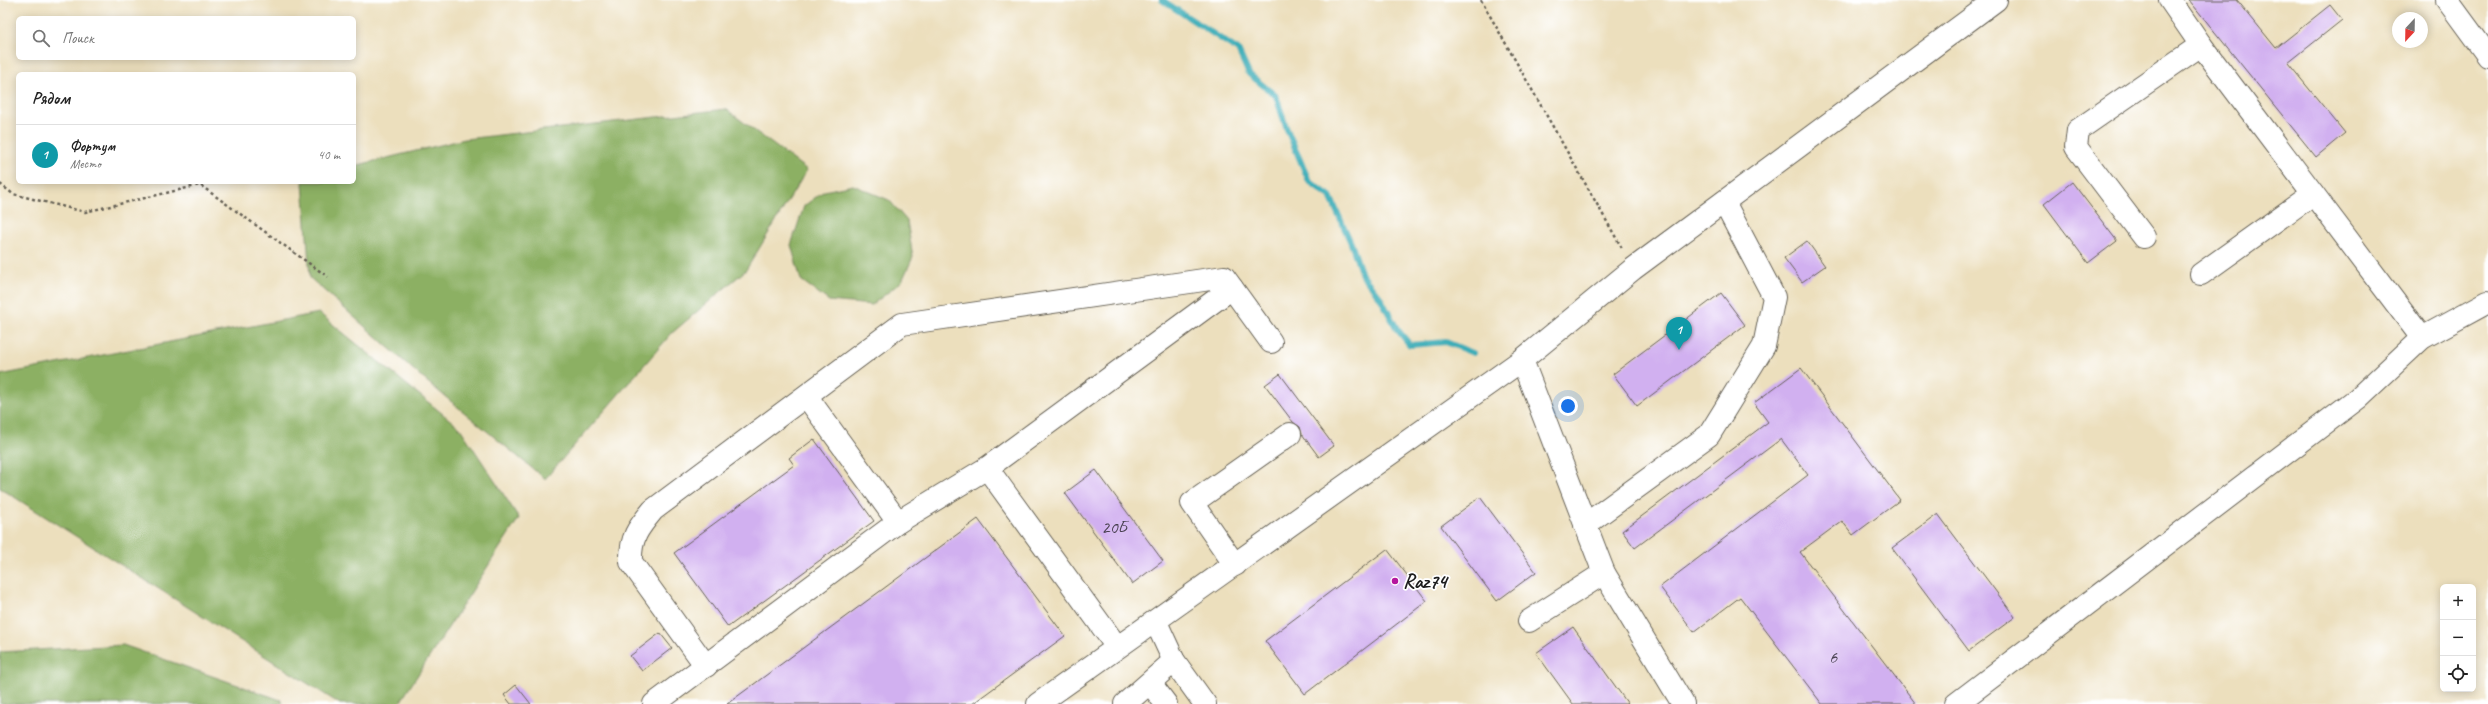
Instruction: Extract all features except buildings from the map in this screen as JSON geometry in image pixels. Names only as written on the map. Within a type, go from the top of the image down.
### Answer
[{"type":"lane","points":[[1038,704],[1117,647],[1156,622],[1522,360],[1633,270],[1996,0]]},
{"type":"lane","points":[[2170,0],[2201,45],[2422,338]]},
{"type":"lane","points":[[2447,0],[2488,56]]},
{"type":"lane","points":[[2144,237],[2076,147],[2078,130],[2201,45]]},
{"type":"lane","points":[[2201,274],[2313,194]]},
{"type":"lane","points":[[1586,525],[1709,435],[1764,346],[1774,297],[1724,202]]},
{"type":"lane","points":[[706,666],[630,562],[630,545],[639,526],[653,510],[807,397],[902,324],[1224,277],[1271,342]]},
{"type":"lane","points":[[654,704],[898,522],[987,468],[1232,288]]},
{"type":"lane","points":[[1956,704],[2358,398],[2422,338],[2488,302]]},
{"type":"lane","points":[[1522,360],[1604,573],[1683,704]]},
{"type":"lane","points":[[807,397],[898,522]]},
{"type":"lane","points":[[1235,565],[1192,503],[1290,434]]},
{"type":"lane","points":[[987,468],[1117,647]]},
{"type":"lane","points":[[1529,620],[1604,573]]},
{"type":"lane","points":[[1156,622],[1174,661],[1205,704]]},
{"type":"lane","points":[[1125,704],[1151,684],[1174,661]]},
{"type":"lane","points":[[1151,684],[1166,704]]},
{"type":"path","points":[[1481,0],[1633,270]]},
{"type":"path","points":[[0,184],[13,194],[85,212],[200,185],[328,277]]},
{"type":"green space","points":[[726,109],[807,170],[746,270],[672,333],[545,479],[425,380],[310,278],[303,184],[356,184],[356,166],[465,139]]},
{"type":"green space","points":[[853,185],[889,200],[907,221],[913,257],[902,281],[872,305],[829,301],[801,280],[791,245],[804,206],[824,191]]},
{"type":"green space","points":[[319,313],[460,428],[519,518],[399,704],[340,704],[0,488],[0,375]]},
{"type":"green space","points":[[123,645],[281,700],[283,704],[0,704],[0,652]]},
{"type":"waterway","points":[[1162,0],[1238,50],[1249,74],[1276,96],[1286,127],[1309,181],[1330,196],[1351,243],[1362,275],[1380,297],[1397,329],[1410,345],[1446,342],[1473,353]]},
{"type":"place","name":"Фортум","points":[[1679,350]]},
{"type":"place","name":"Raz74","points":[[1395,581]]}]
